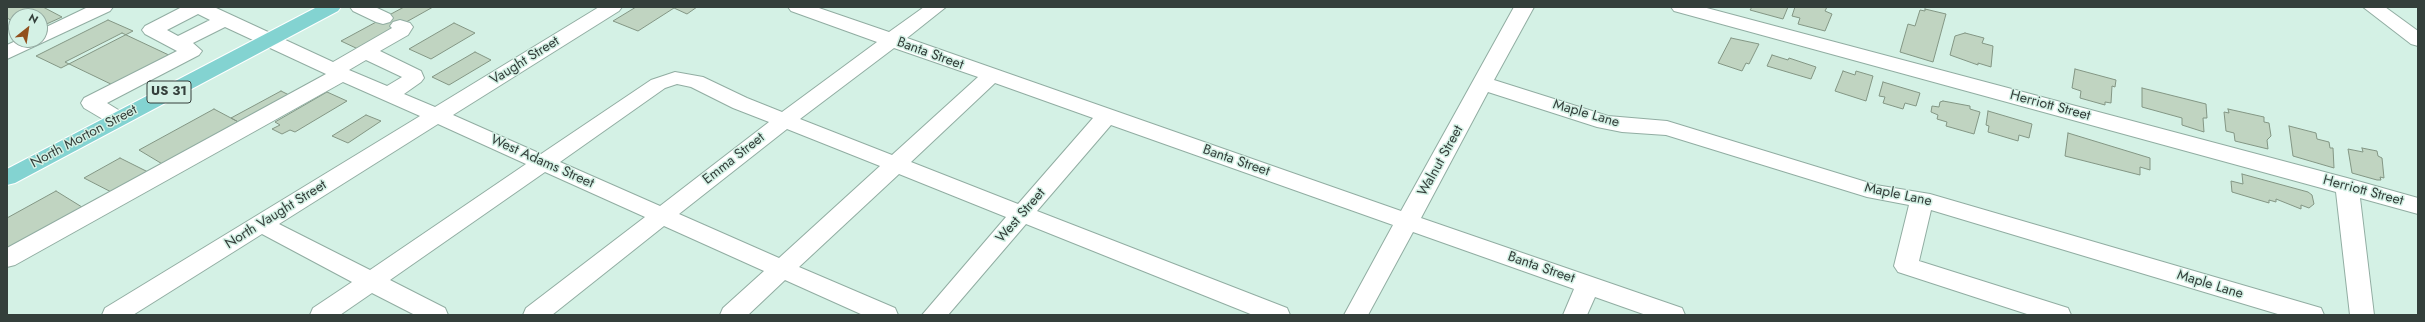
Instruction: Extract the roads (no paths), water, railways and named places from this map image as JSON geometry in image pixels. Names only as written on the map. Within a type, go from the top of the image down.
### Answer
[{"type":"main road","name":"North Morton Street","points":[[7,178],[331,7]]},
{"type":"street","points":[[48,33],[103,7]]},
{"type":"street","points":[[197,7],[152,30],[211,70]]},
{"type":"street","name":"West Adams Street","points":[[197,7],[226,19],[338,72],[886,315]]},
{"type":"street","points":[[7,260],[338,72],[365,52],[401,31],[403,28],[360,7]]},
{"type":"street","name":"Vaught Street","points":[[438,116],[612,7]]},
{"type":"street","name":"Banta Street","points":[[798,7],[1673,315]]},
{"type":"street","name":"Emma Street","points":[[535,315],[785,120],[936,7]]},
{"type":"street","name":"Walnut Street","points":[[1356,315],[1484,84],[1524,7]]},
{"type":"street","name":"Herriott Street","points":[[1685,7],[2418,206]]},
{"type":"street","points":[[2373,7],[2418,40]]},
{"type":"street","points":[[118,119],[91,104],[181,50],[226,19]]},
{"type":"street","points":[[7,53],[17,48]]},
{"type":"street","points":[[365,52],[414,75],[414,78],[389,94]]},
{"type":"street","points":[[732,315],[991,76]]},
{"type":"street","points":[[322,315],[658,84],[667,80],[686,79],[696,81],[725,96],[1022,215],[1278,315]]},
{"type":"street","name":"Maple Lane","points":[[1484,84],[1605,122],[1622,126],[1667,128],[1876,192],[1922,199],[2312,315]]},
{"type":"street","name":"North Vaught Street","points":[[114,315],[438,116]]},
{"type":"street","name":"West Street","points":[[934,315],[1108,116]]},
{"type":"street","points":[[2347,186],[2362,315]]},
{"type":"street","points":[[1922,199],[1906,266],[2059,315]]},
{"type":"street","points":[[261,224],[436,315]]},
{"type":"street","points":[[1575,315],[1588,284]]}]
